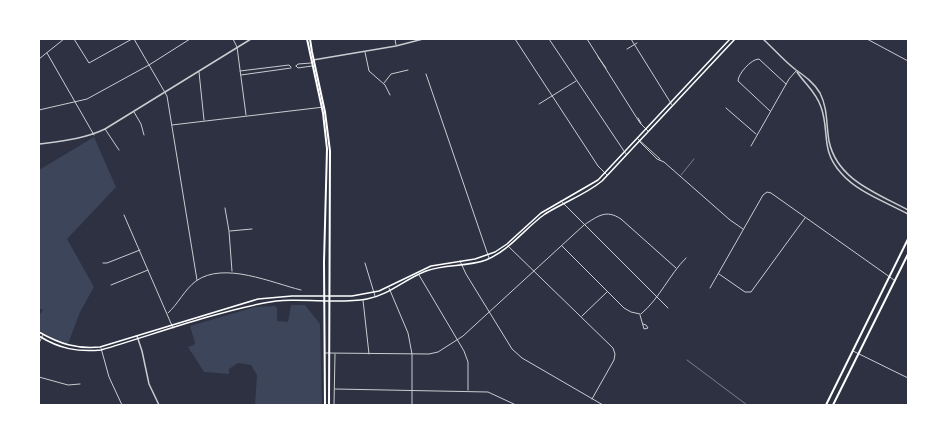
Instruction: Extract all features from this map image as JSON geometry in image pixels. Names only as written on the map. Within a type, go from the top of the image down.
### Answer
[{"type":"main road","points":[[307,39],[323,107],[330,151],[329,405]]},
{"type":"main road","points":[[310,39],[313,63]]},
{"type":"main road","points":[[40,337],[60,348],[76,351],[101,350],[258,299],[292,296],[352,296],[374,292],[389,288],[418,271],[439,264],[488,255],[506,244],[536,217],[592,184],[605,174],[636,138],[730,39]]},
{"type":"main road","points":[[39,332],[63,345],[86,348],[100,347],[269,302],[363,300],[390,291],[419,275],[440,267],[461,265],[489,258],[509,247],[538,220],[591,189],[608,176],[734,39]]},
{"type":"main road","points":[[323,107],[327,163],[324,296],[325,405]]},
{"type":"main road","points":[[826,405],[908,239]]},
{"type":"main road","points":[[833,405],[908,254]]},
{"type":"street","points":[[39,59],[64,39]]},
{"type":"street","points":[[74,39],[89,63],[132,39]]},
{"type":"street","points":[[134,39],[166,92],[197,280]]},
{"type":"street","points":[[39,110],[87,99],[149,65],[190,39]]},
{"type":"street","points":[[233,39],[237,48],[246,116]]},
{"type":"street","points":[[39,144],[71,140],[94,134],[105,129],[251,39]]},
{"type":"street","points":[[395,39],[396,46]]},
{"type":"street","points":[[313,63],[298,64],[296,66],[298,68],[313,63],[423,39]]},
{"type":"street","points":[[515,39],[598,166],[608,176]]},
{"type":"street","points":[[549,39],[627,155]]},
{"type":"street","points":[[587,39],[641,124],[648,131]]},
{"type":"street","points":[[630,39],[672,105]]},
{"type":"street","points":[[763,39],[811,82],[821,97],[827,114],[829,142],[837,162],[848,176],[866,188],[908,210]]},
{"type":"street","points":[[867,39],[908,62]]},
{"type":"street","points":[[627,49],[637,43]]},
{"type":"street","points":[[365,52],[369,71],[383,83],[390,95]]},
{"type":"street","points":[[47,53],[94,134]]},
{"type":"street","points":[[770,111],[740,83],[738,79],[739,77],[753,61],[758,59],[786,84]]},
{"type":"street","points":[[240,71],[289,65],[291,67],[289,69],[240,75]]},
{"type":"street","points":[[383,83],[391,74],[408,70]]},
{"type":"street","points":[[751,146],[770,111],[796,70]]},
{"type":"street","points":[[796,70],[812,89],[820,102],[824,116],[826,145],[834,164],[846,178],[864,191],[908,214]]},
{"type":"street","points":[[199,71],[204,121]]},
{"type":"street","points":[[426,74],[489,258]]},
{"type":"street","points":[[539,104],[576,81]]},
{"type":"street","points":[[172,125],[323,107]]},
{"type":"street","points":[[726,108],[756,135]]},
{"type":"street","points":[[134,112],[141,124],[144,135]]},
{"type":"street","points":[[105,129],[119,150]]},
{"type":"street","points":[[636,138],[639,141],[642,141],[661,160],[730,220],[743,229]]},
{"type":"street","points":[[710,288],[763,195],[767,192],[771,193],[895,281]]},
{"type":"street","points":[[561,201],[668,308]]},
{"type":"street","points":[[225,208],[229,231],[232,272]]},
{"type":"street","points":[[324,353],[433,353],[457,339],[489,314],[533,271],[584,225],[602,214],[613,214],[621,219],[676,268]]},
{"type":"street","points":[[124,215],[173,327]]},
{"type":"street","points":[[718,273],[745,292],[749,293],[753,291],[805,218]]},
{"type":"street","points":[[229,231],[252,229]]},
{"type":"street","points":[[506,244],[613,348],[615,354],[592,399]]},
{"type":"street","points":[[561,246],[624,308],[631,312],[640,314]]},
{"type":"street","points":[[103,263],[107,263],[140,250]]},
{"type":"street","points":[[640,314],[657,297],[676,268],[686,258]]},
{"type":"street","points":[[460,261],[502,336],[518,354],[603,405]]},
{"type":"street","points":[[365,263],[375,297]]},
{"type":"street","points":[[111,285],[149,270]]},
{"type":"street","points":[[168,313],[197,280],[210,275],[232,272],[302,290]]},
{"type":"street","points":[[419,275],[457,339],[468,362],[468,391]]},
{"type":"street","points":[[389,288],[408,333],[412,354],[412,405]]},
{"type":"street","points":[[581,317],[607,292]]},
{"type":"street","points":[[363,300],[369,354]]},
{"type":"street","points":[[640,314],[643,324]]},
{"type":"street","points":[[39,343],[40,337],[43,334]]},
{"type":"street","points":[[137,336],[149,384],[159,405]]},
{"type":"street","points":[[100,347],[109,377],[122,405]]},
{"type":"street","points":[[852,350],[908,378]]},
{"type":"street","points":[[334,405],[335,353]]},
{"type":"street","points":[[39,377],[68,385],[80,384]]},
{"type":"street","points":[[335,390],[468,391],[494,394],[516,405]]},
{"type":"lane","points":[[680,176],[694,159]]},
{"type":"lane","points":[[418,271],[419,275]]},
{"type":"lane","points":[[687,360],[748,405]]},
{"type":"shaded area","points":[[94,137],[116,187],[67,239],[94,287],[80,312],[68,344],[52,338],[39,330],[39,316],[43,310],[39,308],[39,170]]},
{"type":"shaded area","points":[[291,305],[305,305],[320,324],[322,405],[255,405],[257,375],[251,365],[238,363],[229,369],[229,374],[204,372],[188,347],[194,345],[195,343],[190,326],[255,307],[275,306],[277,308],[277,321],[288,322]]}]
